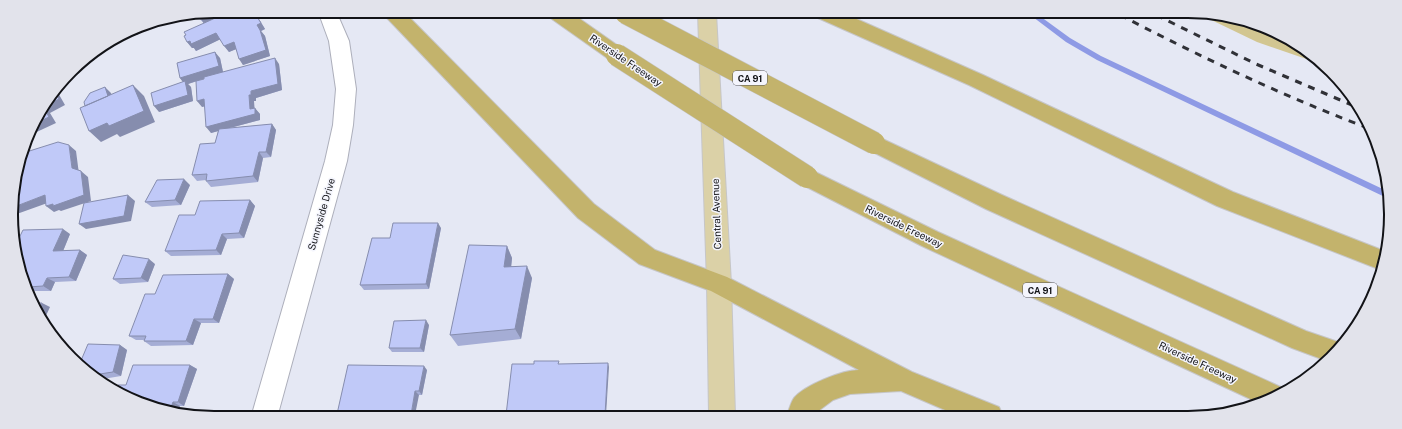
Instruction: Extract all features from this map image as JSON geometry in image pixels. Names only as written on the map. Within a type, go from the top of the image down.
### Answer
[{"type":"highway","points":[[399,18],[586,211],[647,256],[719,284],[903,380],[978,411]]},
{"type":"highway","name":"Riverside Freeway","points":[[565,18],[617,55],[807,177],[930,239],[1267,394]]},
{"type":"highway","name":"CA 91","points":[[636,18],[874,143],[994,202],[1301,340],[1329,350]]},
{"type":"highway","points":[[837,18],[976,80],[1225,199],[1379,259]]},
{"type":"highway","points":[[802,411],[803,407],[825,391],[850,382],[903,380]]},
{"type":"main road","name":"Central Avenue","points":[[707,18],[719,284],[722,411]]},
{"type":"street","name":"Sunnyside Drive","points":[[266,411],[336,161],[343,125],[346,89],[339,41],[330,18]]},
{"type":"shaded area","points":[[1211,20],[1251,28],[1286,44],[1307,59],[1257,42]]},
{"type":"building","points":[[215,18],[258,18],[261,23],[257,25],[266,50],[239,59],[234,42],[224,46],[216,33],[191,44],[190,41],[187,42],[184,32]]},
{"type":"building","points":[[215,52],[219,66],[180,78],[177,63]]},
{"type":"building","points":[[275,58],[278,84],[251,91],[251,95],[249,95],[250,109],[255,108],[255,114],[206,127],[204,99],[197,101],[196,81],[204,79],[204,77]]},
{"type":"building","points":[[185,81],[188,95],[154,106],[151,93]]},
{"type":"building","points":[[133,85],[144,111],[109,126],[107,123],[89,131],[80,108]]},
{"type":"building","points":[[105,87],[108,96],[85,106],[84,102],[90,93]]},
{"type":"building","points":[[46,112],[49,117],[42,120]]},
{"type":"building","points":[[272,124],[266,152],[259,152],[253,176],[206,181],[207,174],[192,175],[200,144],[215,143],[219,129]]},
{"type":"building","points":[[58,142],[69,145],[72,168],[81,171],[84,195],[53,206],[53,204],[46,206],[45,195],[18,205],[22,176],[28,151]]},
{"type":"building","points":[[184,179],[175,200],[145,202],[157,180]]},
{"type":"building","points":[[128,195],[124,216],[79,224],[84,203]]},
{"type":"building","points":[[250,200],[239,233],[222,234],[216,250],[165,251],[179,215],[195,215],[200,201]]},
{"type":"building","points":[[393,223],[438,223],[426,284],[360,285],[372,238],[390,238]]},
{"type":"building","points":[[63,229],[53,251],[80,250],[69,277],[47,278],[43,286],[32,287],[28,278],[20,237],[23,230]]},
{"type":"building","points":[[469,245],[507,246],[504,267],[527,266],[515,329],[450,335]]},
{"type":"building","points":[[123,255],[149,259],[141,278],[113,279]]},
{"type":"building","points":[[228,274],[213,319],[194,319],[186,341],[144,341],[146,336],[129,336],[145,294],[155,294],[163,275]]},
{"type":"building","points":[[426,320],[420,348],[389,348],[394,321]]},
{"type":"building","points":[[88,344],[120,345],[113,372],[100,374],[82,359]]},
{"type":"building","points":[[534,361],[559,361],[558,364],[608,363],[605,411],[506,411],[512,364],[534,364]]},
{"type":"building","points":[[133,365],[190,365],[178,402],[173,402],[171,406],[151,401],[118,386],[126,385]]},
{"type":"building","points":[[348,365],[424,366],[419,391],[415,391],[412,411],[338,411]]},
{"type":"waterway","points":[[1038,18],[1068,40],[1099,58],[1383,193]]},
{"type":"railway","points":[[1126,18],[1242,75],[1305,103],[1363,126]]},
{"type":"railway","points":[[1162,18],[1256,64],[1350,104]]}]
